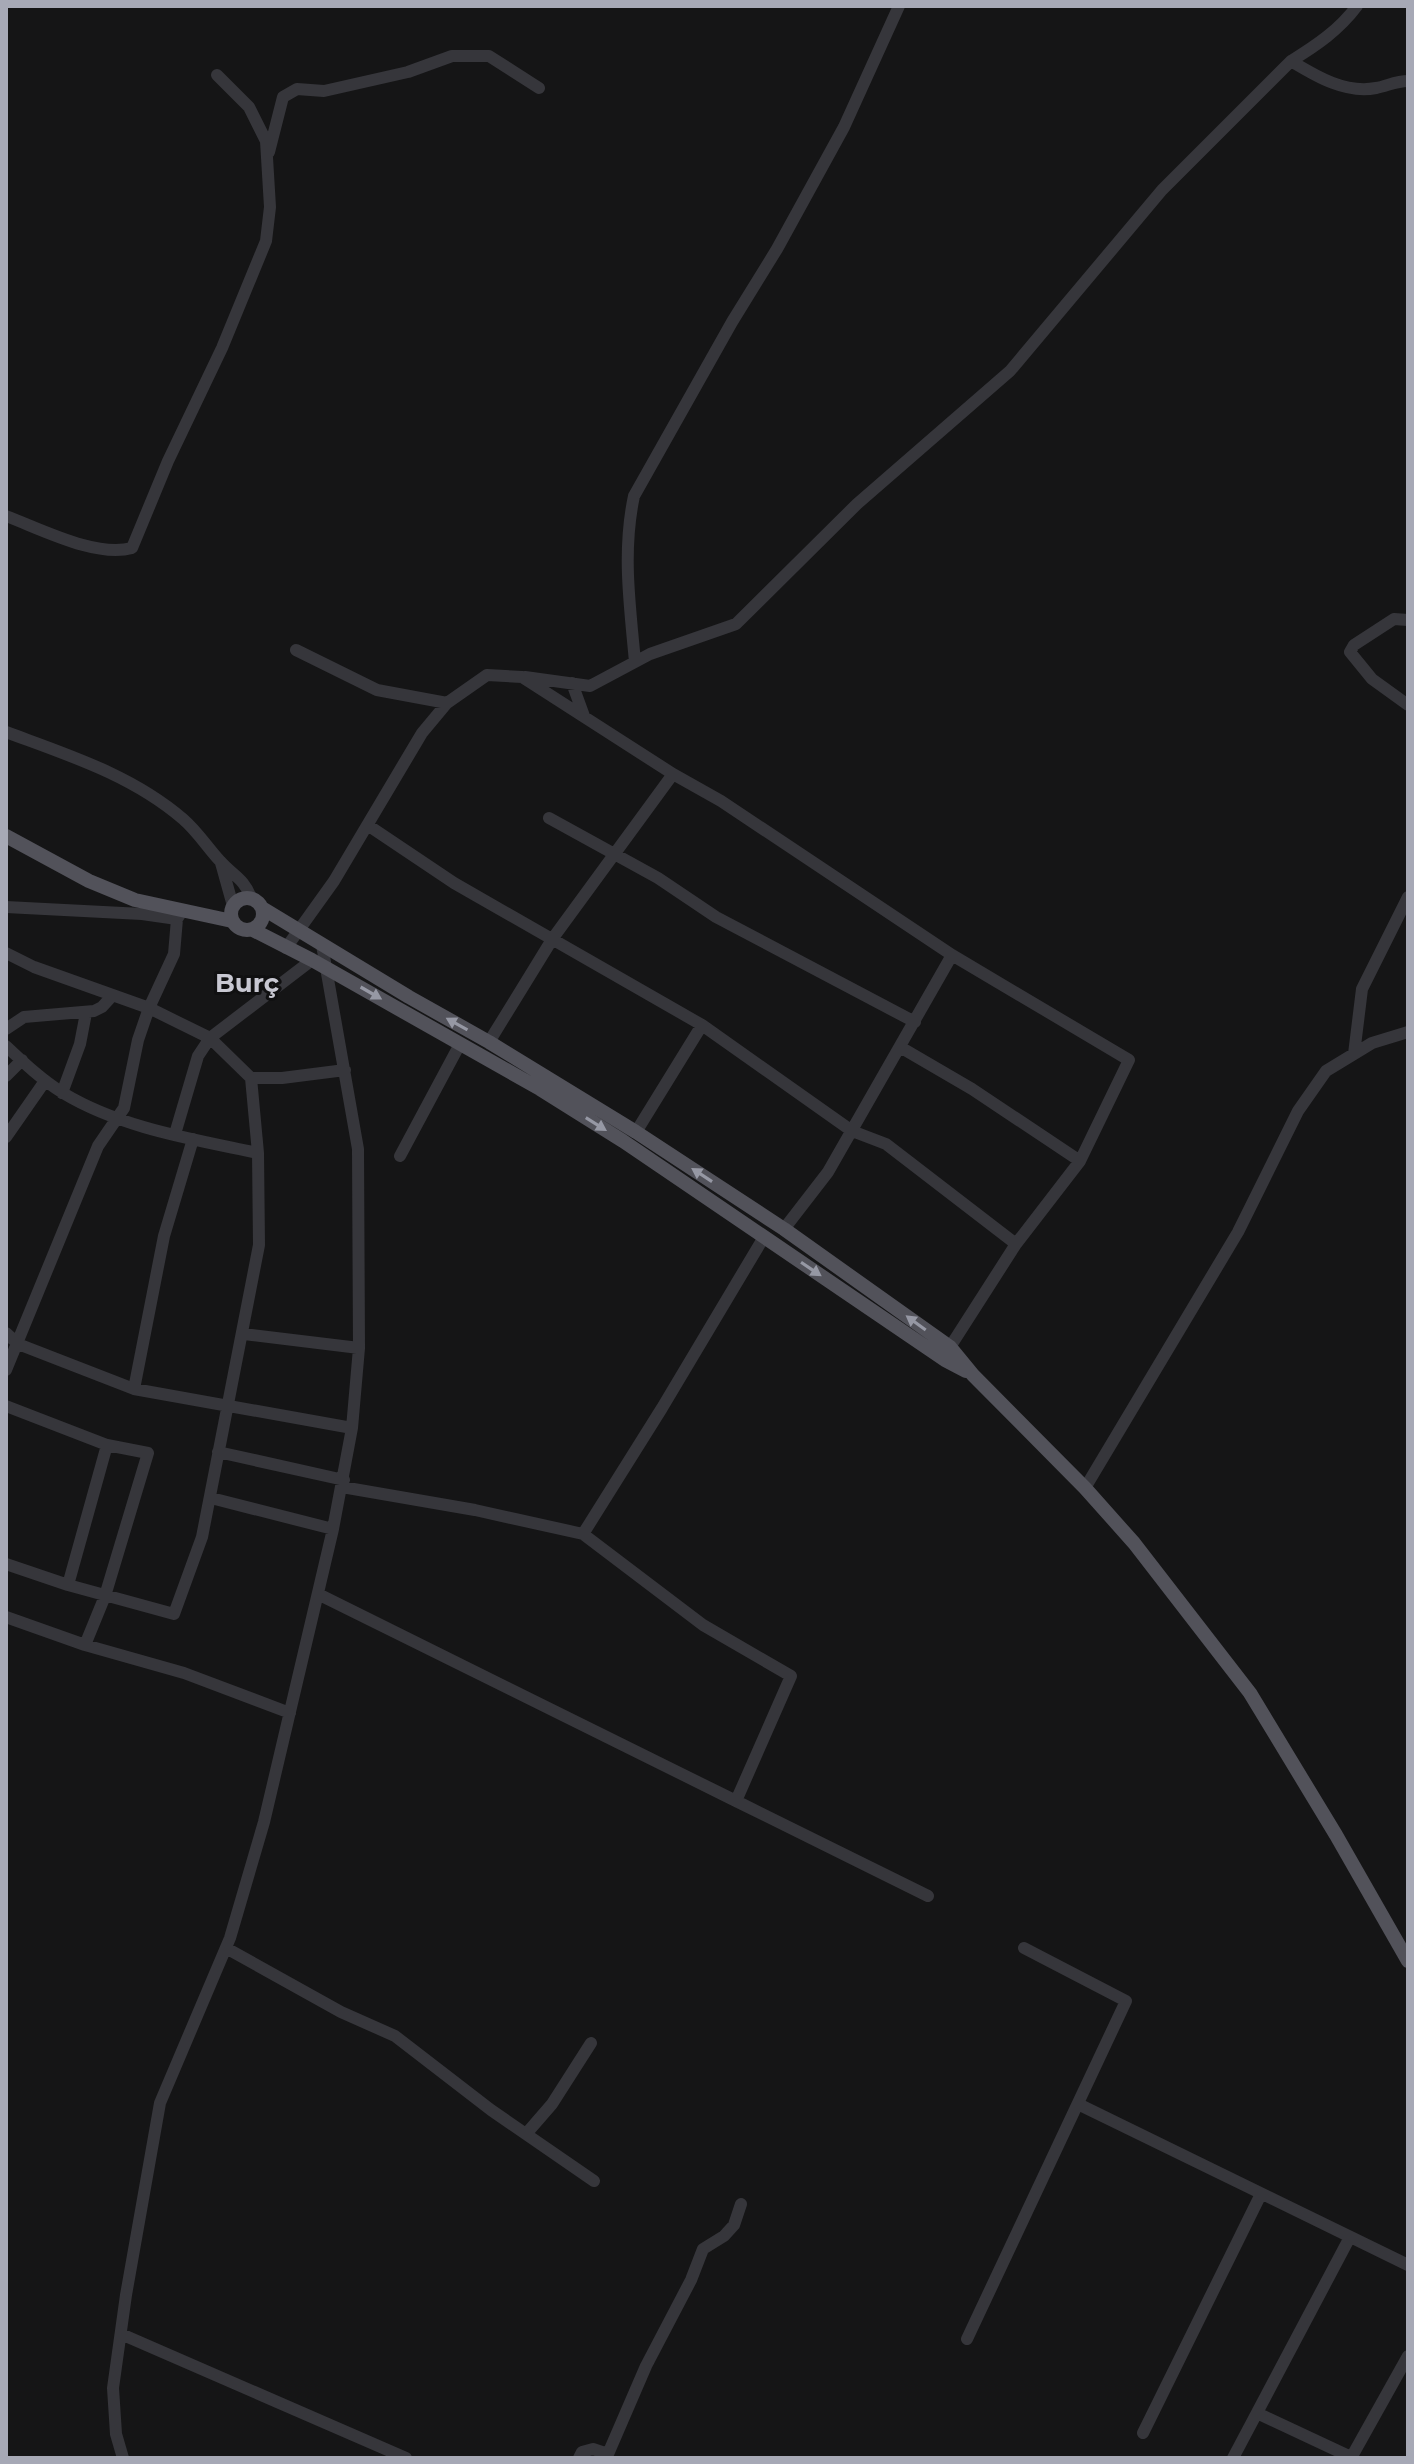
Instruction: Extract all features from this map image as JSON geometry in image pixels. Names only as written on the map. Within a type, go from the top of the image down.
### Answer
[{"type":"main road","points":[[6,836],[123,896],[180,915],[232,913]]},
{"type":"main road","points":[[232,913],[241,899],[256,903],[489,1042],[760,1213],[950,1347],[1134,1543],[1250,1693],[1404,1940],[1408,1961]]},
{"type":"main road","points":[[253,930],[261,923],[256,903]]},
{"type":"main road","points":[[232,913],[238,928],[253,930],[327,968],[623,1141],[945,1360],[973,1375]]},
{"type":"main road","points":[[750,1228],[760,1213]]},
{"type":"street","points":[[635,662],[626,568],[629,517],[634,496],[844,127],[899,6]]},
{"type":"street","points":[[286,948],[369,826],[422,733],[447,703],[487,675],[590,686],[635,662],[736,624],[857,504],[1010,371],[1162,190],[1291,61],[1345,23],[1357,6]]},
{"type":"street","points":[[267,159],[283,97],[297,89],[324,91],[408,72],[452,56],[489,56],[539,88]]},
{"type":"street","points":[[1291,61],[1324,80],[1353,88],[1375,88],[1408,81]]},
{"type":"street","points":[[6,516],[80,544],[112,551],[132,548],[168,461],[222,348],[266,241],[270,207],[266,141],[249,107],[217,75]]},
{"type":"street","points":[[1408,620],[1394,619],[1354,645],[1350,652],[1372,679],[1408,705]]},
{"type":"street","points":[[296,650],[377,690],[447,703]]},
{"type":"street","points":[[522,677],[673,774],[721,801],[952,955],[1129,1060],[1080,1161],[1016,1244],[950,1347]]},
{"type":"street","points":[[572,683],[584,716]]},
{"type":"street","points":[[6,732],[108,770],[142,789],[185,820],[207,842],[221,863],[243,881],[256,903]]},
{"type":"street","points":[[489,1042],[553,938],[673,774]]},
{"type":"street","points":[[549,818],[658,878],[716,917],[915,1022]]},
{"type":"street","points":[[369,826],[454,883],[702,1025],[852,1131],[886,1144],[1016,1244]]},
{"type":"street","points":[[221,863],[232,913]]},
{"type":"street","points":[[1354,1054],[1362,989],[1408,897]]},
{"type":"street","points":[[6,907],[180,915],[174,954],[138,1040],[124,1108],[98,1146],[6,1370]]},
{"type":"street","points":[[123,2458],[116,2434],[113,2388],[160,2103],[226,1948],[264,1822],[333,1529],[352,1428],[359,1348],[358,1149],[322,945]]},
{"type":"street","points":[[6,953],[34,967],[149,1008],[210,1038],[251,1078],[258,1153],[259,1245],[211,1498],[202,1537],[174,1614],[68,1585],[6,1564]]},
{"type":"street","points":[[784,1229],[828,1172],[952,955]]},
{"type":"street","points":[[175,1134],[198,1056],[210,1038],[312,960]]},
{"type":"street","points":[[6,1029],[24,1017],[86,1013],[102,1007],[112,996]]},
{"type":"street","points":[[62,1093],[80,1044],[86,1013]]},
{"type":"street","points":[[636,1132],[702,1025]]},
{"type":"street","points":[[1085,1488],[1238,1232],[1298,1111],[1326,1071],[1372,1043],[1408,1032]]},
{"type":"street","points":[[400,1156],[460,1044]]},
{"type":"street","points":[[6,1046],[62,1093],[115,1118],[258,1153]]},
{"type":"street","points":[[900,1047],[972,1089],[1080,1161]]},
{"type":"street","points":[[6,1076],[22,1060]]},
{"type":"street","points":[[251,1078],[282,1078],[345,1070]]},
{"type":"street","points":[[6,1137],[45,1081]]},
{"type":"street","points":[[134,1389],[164,1236],[193,1139]]},
{"type":"street","points":[[583,1534],[764,1237]]},
{"type":"street","points":[[6,1333],[18,1344],[134,1389],[352,1428]]},
{"type":"street","points":[[244,1334],[359,1348]]},
{"type":"street","points":[[6,1406],[107,1445],[148,1453],[105,1596],[85,1645]]},
{"type":"street","points":[[68,1585],[107,1445]]},
{"type":"street","points":[[218,1452],[343,1484],[583,1534],[703,1625],[791,1676],[736,1801]]},
{"type":"street","points":[[211,1498],[333,1529]]},
{"type":"street","points":[[318,1594],[928,1896]]},
{"type":"street","points":[[6,1617],[85,1645],[184,1673],[290,1713]]},
{"type":"street","points":[[226,1948],[341,2012],[395,2036],[594,2181]]},
{"type":"street","points":[[967,2339],[1126,2001],[1024,1948]]},
{"type":"street","points":[[526,2134],[552,2104],[591,2043]]},
{"type":"street","points":[[1078,2104],[1408,2265]]},
{"type":"street","points":[[1143,2433],[1261,2194]]},
{"type":"street","points":[[579,2458],[582,2452],[593,2449],[608,2454],[646,2366],[691,2280],[703,2249],[724,2236],[734,2225],[741,2204]]},
{"type":"street","points":[[1233,2458],[1350,2237]]},
{"type":"street","points":[[121,2334],[406,2458]]},
{"type":"street","points":[[1257,2413],[1352,2458],[1408,2356]]},
{"type":"street","points":[[111,2458],[116,2434]]},
{"type":"district","name":"Burç","points":[[247,983]]}]
